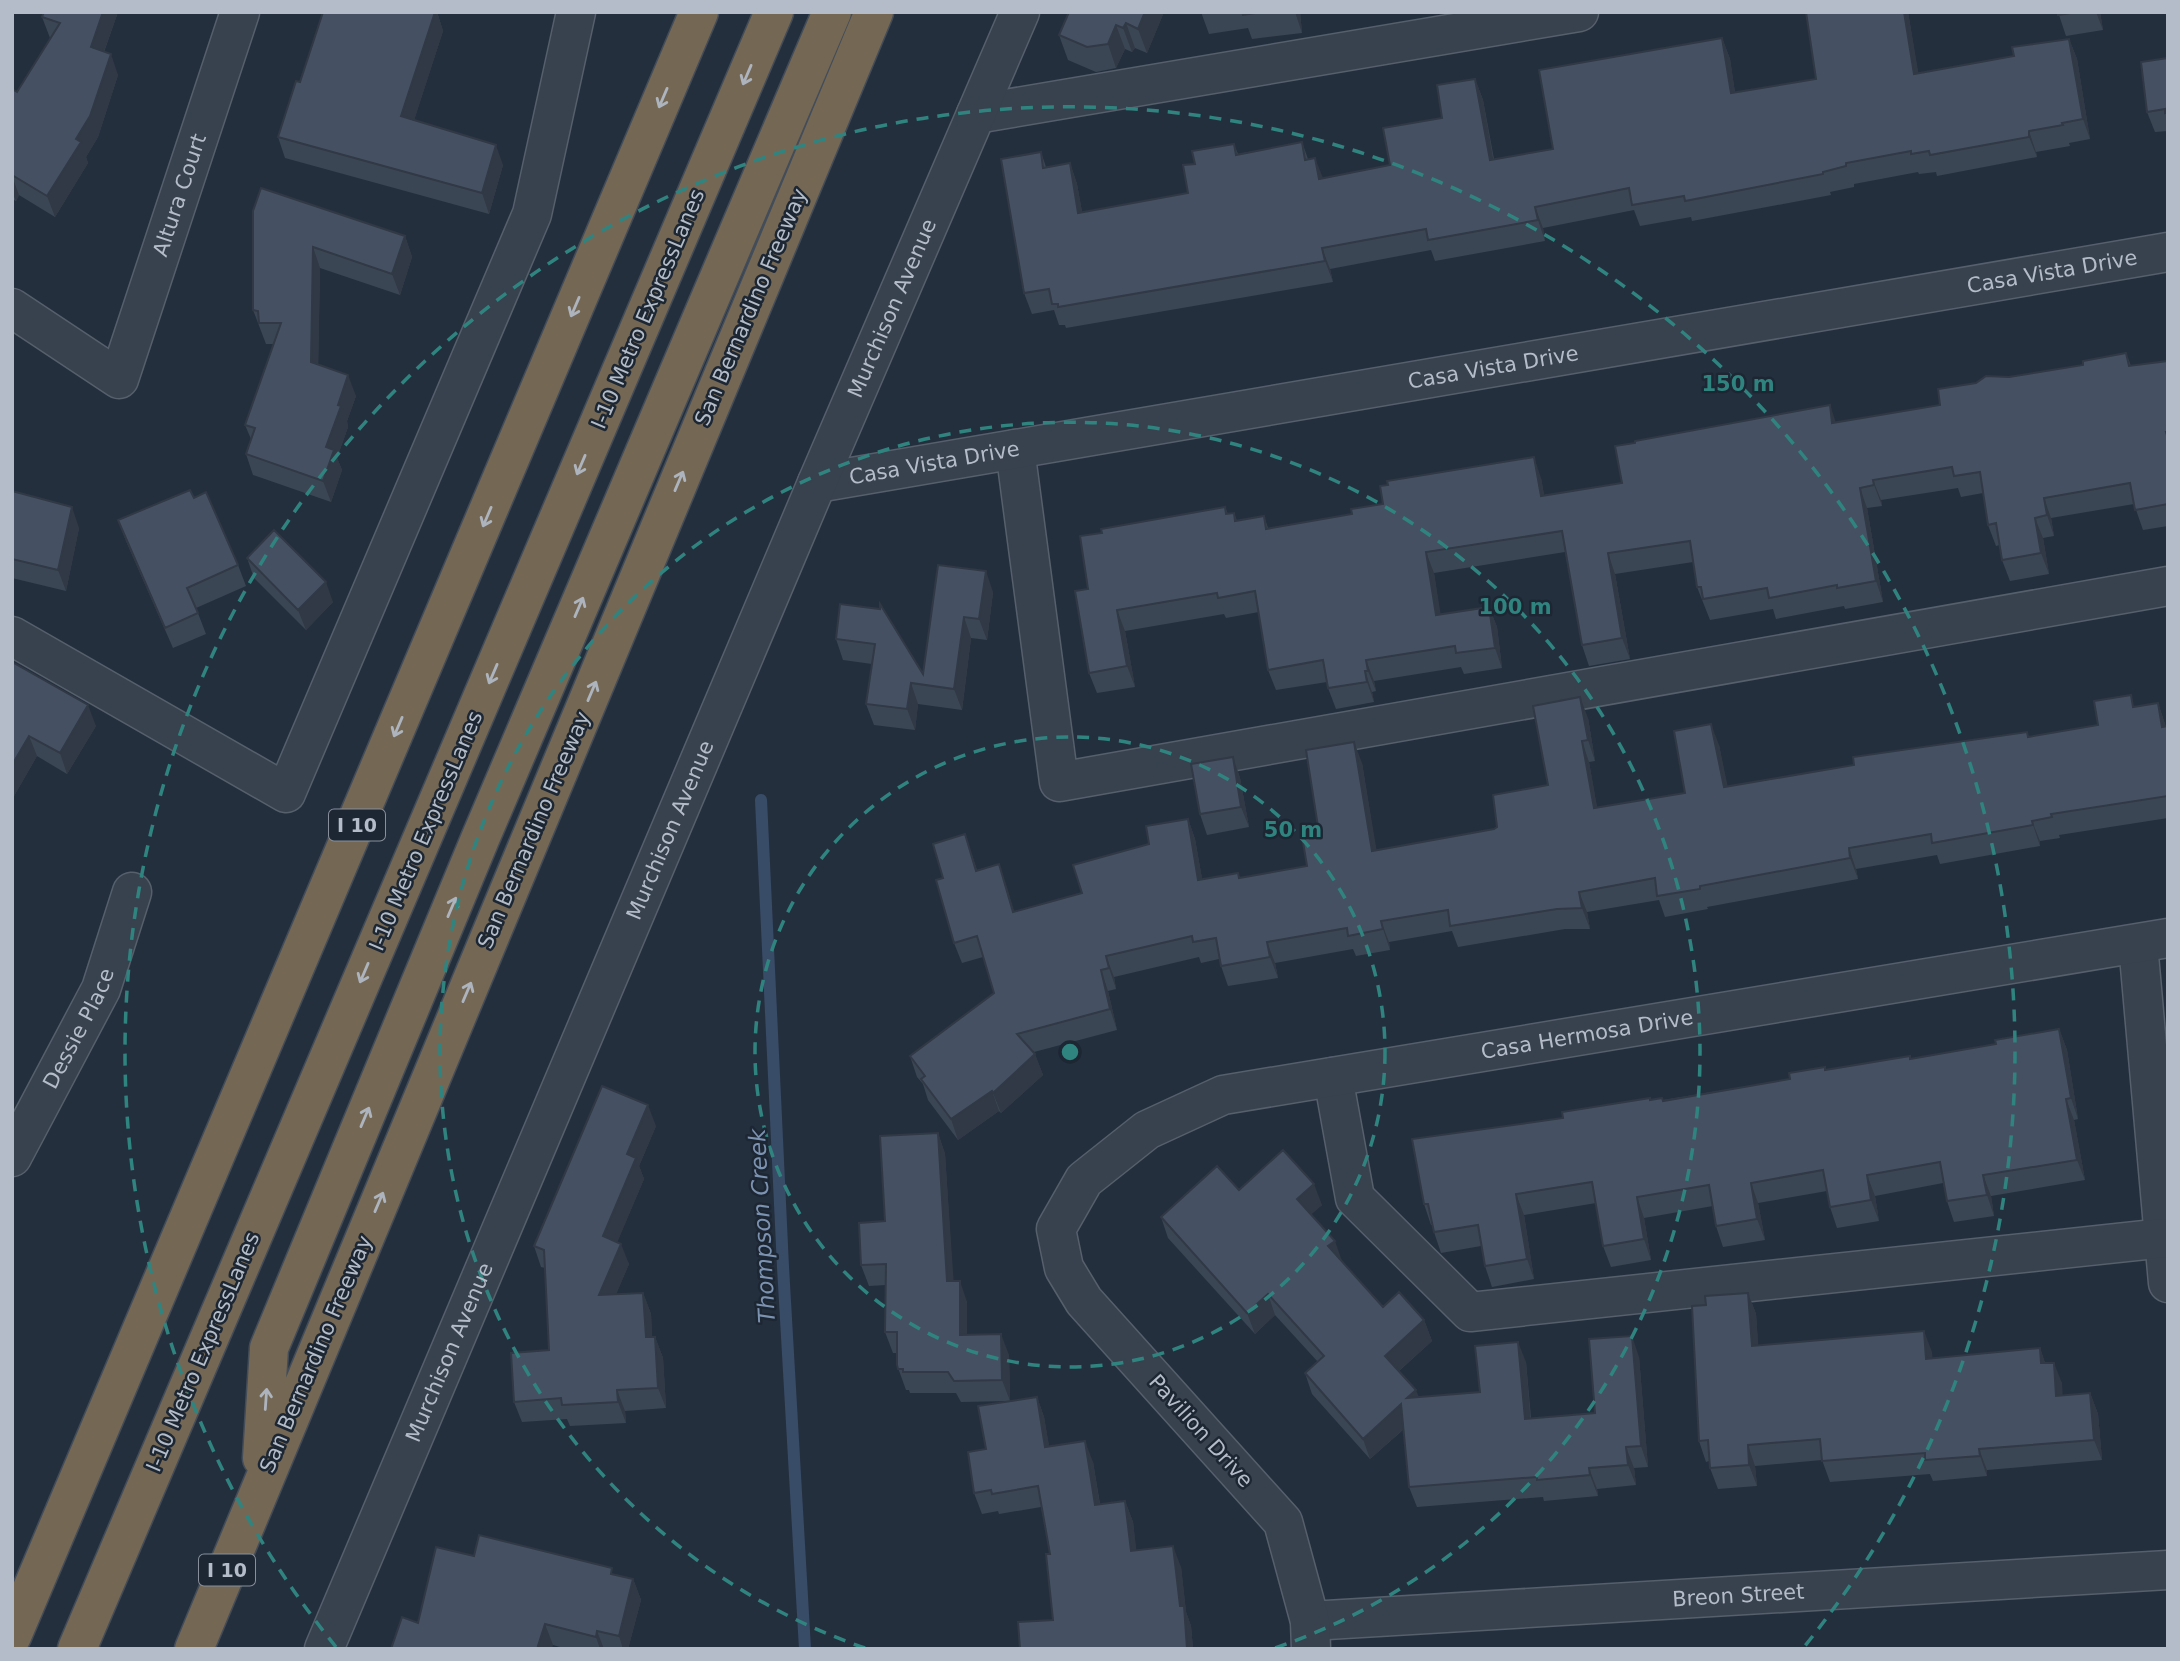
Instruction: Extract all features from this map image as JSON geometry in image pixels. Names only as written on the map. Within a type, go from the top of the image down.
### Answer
[{"type":"highway","name":"I 10","points":[[12,1636],[699,12]]},
{"type":"highway","name":"I-10 Metro ExpressLanes","points":[[77,1649],[774,12]]},
{"type":"highway","points":[[259,1491],[269,1348],[480,839],[832,12]]},
{"type":"highway","name":"San Bernardino Freeway","points":[[194,1649],[874,12]]},
{"type":"street","name":"Altura Court","points":[[12,308],[119,379],[240,12]]},
{"type":"street","points":[[12,636],[286,793],[532,214],[576,12]]},
{"type":"street","name":"Murchison Avenue","points":[[324,1649],[817,483],[1020,12]]},
{"type":"street","points":[[976,114],[1579,12]]},
{"type":"street","name":"Casa Vista Drive","points":[[817,483],[2168,253]]},
{"type":"street","points":[[1015,449],[1059,782],[2168,586]]},
{"type":"street","name":"Dessie Place","points":[[12,1157],[101,989],[132,892]]},
{"type":"street","points":[[2153,941],[2168,1283]]},
{"type":"street","name":"Casa Hermosa Drive","points":[[1056,1228],[1084,1180],[1147,1130],[1223,1095],[2153,941]]},
{"type":"street","points":[[1333,1077],[1355,1198],[1470,1312],[2164,1238]]},
{"type":"street","name":"Pavilion Drive","points":[[1056,1228],[1064,1268],[1084,1301],[1283,1522],[1310,1635]]},
{"type":"street","name":"Breon Street","points":[[1310,1635],[2168,1570]]},
{"type":"building","points":[[44,12],[103,12],[91,47],[111,54],[90,116],[76,139],[81,142],[47,196],[12,175],[12,89],[17,92],[60,23],[42,17]]},
{"type":"building","points":[[323,12],[435,12],[401,116],[496,145],[482,193],[278,137]]},
{"type":"building","points":[[1069,12],[1145,12],[1138,29],[1126,23],[1123,28],[1116,25],[1108,44],[1087,47],[1059,35]]},
{"type":"building","points":[[1806,12],[1904,12],[1914,74],[2014,56],[2012,47],[2069,39],[2083,119],[2029,131],[2029,137],[1930,155],[1929,151],[1911,154],[1911,151],[1846,163],[1846,166],[1823,174],[1685,201],[1684,196],[1632,205],[1629,188],[1535,207],[1538,220],[1428,240],[1426,229],[1322,248],[1325,261],[1058,307],[1058,304],[1052,304],[1049,289],[1024,293],[1001,159],[1041,152],[1043,168],[1070,163],[1078,213],[1188,193],[1183,165],[1195,164],[1192,151],[1234,144],[1236,155],[1302,142],[1305,160],[1315,158],[1319,179],[1390,165],[1383,128],[1442,118],[1437,85],[1475,79],[1490,160],[1553,149],[1539,70],[1722,38],[1731,93],[1816,79]]},
{"type":"building","points":[[2168,58],[2168,112],[2165,113],[2165,109],[2147,112],[2141,62]]},
{"type":"building","points":[[261,188],[405,236],[392,274],[313,247],[311,362],[348,375],[338,405],[341,406],[326,447],[334,450],[323,481],[246,454],[255,428],[245,425],[281,323],[259,323],[258,311],[253,310],[253,211]]},
{"type":"building","points":[[2126,353],[2129,366],[2168,361],[2168,504],[2135,510],[2130,483],[2044,498],[2047,515],[2035,518],[2041,553],[2002,560],[1996,523],[1988,525],[1980,472],[1954,476],[1952,467],[1873,480],[1874,485],[1860,488],[1876,581],[1837,588],[1837,585],[1769,598],[1767,588],[1703,599],[1701,587],[1697,587],[1690,541],[1608,553],[1622,638],[1582,645],[1562,531],[1426,552],[1436,615],[1489,607],[1495,648],[1456,653],[1455,646],[1366,660],[1367,682],[1328,688],[1323,660],[1268,670],[1255,591],[1218,598],[1217,593],[1117,610],[1127,666],[1089,673],[1075,591],[1088,589],[1080,536],[1102,533],[1101,529],[1225,507],[1226,514],[1234,513],[1235,521],[1264,516],[1266,529],[1352,514],[1351,509],[1383,504],[1380,486],[1388,485],[1387,481],[1534,457],[1541,496],[1622,483],[1615,446],[1830,405],[1832,423],[1940,405],[1938,389],[1976,383],[1986,376],[2009,377],[2083,365],[2083,361]]},
{"type":"building","points":[[190,490],[194,498],[206,492],[238,565],[187,588],[198,613],[165,628],[118,520]]},
{"type":"building","points":[[12,491],[72,507],[58,570],[12,559]]},
{"type":"building","points":[[274,530],[326,582],[298,610],[247,558]]},
{"type":"building","points":[[938,565],[986,571],[979,619],[964,617],[954,689],[911,683],[907,709],[866,704],[875,644],[836,639],[840,604],[880,609],[880,604],[923,674]]},
{"type":"building","points":[[12,662],[88,705],[60,753],[29,736],[12,765]]},
{"type":"building","points":[[2131,695],[2133,707],[2158,703],[2162,727],[2168,726],[2168,796],[2051,814],[2052,817],[2032,821],[2033,825],[1932,843],[1931,834],[1849,848],[1850,858],[1700,886],[1700,889],[1657,896],[1655,878],[1579,892],[1582,908],[1557,909],[1450,926],[1448,910],[1381,921],[1383,929],[1348,936],[1347,928],[1267,942],[1270,957],[1221,966],[1216,938],[1193,942],[1192,936],[1106,956],[1109,968],[1101,970],[1110,1009],[1017,1034],[1035,1054],[993,1093],[992,1091],[951,1119],[921,1079],[925,1076],[910,1056],[994,993],[977,936],[954,943],[936,880],[943,878],[933,844],[965,834],[976,871],[999,864],[1013,912],[1082,893],[1073,865],[1149,844],[1146,826],[1188,819],[1198,880],[1238,873],[1239,878],[1307,866],[1302,836],[1319,833],[1306,750],[1354,742],[1372,851],[1494,829],[1497,827],[1493,795],[1548,785],[1533,706],[1580,697],[1588,740],[1582,741],[1594,808],[1685,793],[1674,731],[1711,724],[1724,787],[1854,765],[1853,757],[2027,732],[2028,737],[2098,725],[2094,701]]},
{"type":"building","points":[[1233,757],[1241,807],[1200,814],[1191,764]]},
{"type":"building","points":[[2059,1029],[2071,1098],[2066,1099],[2077,1160],[1983,1175],[1987,1195],[1947,1201],[1940,1162],[1867,1175],[1871,1200],[1830,1207],[1823,1170],[1751,1183],[1757,1219],[1716,1226],[1709,1185],[1637,1197],[1644,1239],[1603,1246],[1592,1182],[1516,1194],[1527,1259],[1485,1266],[1478,1225],[1434,1232],[1428,1204],[1424,1204],[1412,1139],[1563,1118],[1562,1112],[1650,1098],[1662,1098],[1663,1101],[1790,1079],[1789,1073],[1910,1056],[1910,1059],[1996,1044],[1995,1040]]},
{"type":"building","points":[[602,1086],[648,1105],[627,1154],[636,1158],[603,1236],[621,1244],[599,1295],[643,1293],[646,1337],[655,1337],[658,1388],[617,1390],[618,1402],[562,1405],[561,1398],[514,1402],[511,1353],[549,1350],[544,1250],[534,1246]]},
{"type":"building","points":[[938,1133],[947,1281],[960,1281],[960,1335],[1001,1334],[1002,1380],[954,1381],[948,1372],[903,1372],[903,1369],[898,1369],[897,1332],[885,1332],[886,1264],[861,1265],[859,1223],[885,1221],[880,1136]]},
{"type":"building","points":[[1283,1150],[1314,1184],[1297,1199],[1335,1241],[1328,1246],[1383,1307],[1399,1292],[1424,1320],[1385,1356],[1416,1390],[1407,1398],[1480,1392],[1475,1346],[1518,1342],[1525,1419],[1595,1413],[1589,1339],[1632,1336],[1641,1446],[1626,1447],[1628,1465],[1589,1468],[1590,1475],[1409,1487],[1401,1404],[1363,1439],[1305,1373],[1324,1356],[1268,1294],[1247,1313],[1161,1217],[1217,1166],[1239,1190]]},
{"type":"building","points":[[1748,1293],[1752,1346],[1924,1331],[1926,1359],[2040,1348],[2041,1363],[2054,1363],[2056,1396],[2090,1393],[2094,1440],[1979,1449],[1980,1456],[1925,1460],[1925,1453],[1822,1461],[1820,1439],[1748,1445],[1749,1465],[1710,1468],[1708,1440],[1699,1441],[1692,1306],[1706,1305],[1705,1296]]},
{"type":"building","points":[[1037,1397],[1045,1447],[1085,1441],[1095,1505],[1125,1501],[1131,1551],[1173,1546],[1180,1606],[1184,1606],[1187,1649],[1020,1649],[1018,1622],[1053,1620],[1046,1554],[1050,1554],[1038,1486],[992,1494],[991,1490],[974,1493],[968,1452],[986,1449],[978,1406]]},
{"type":"building","points":[[479,1535],[612,1568],[611,1574],[633,1579],[619,1636],[597,1631],[596,1637],[545,1624],[537,1649],[391,1649],[402,1617],[418,1623],[436,1547],[474,1556]]},
{"type":"waterway","name":"Thompson Creek","points":[[761,800],[783,1267],[805,1649]]}]
